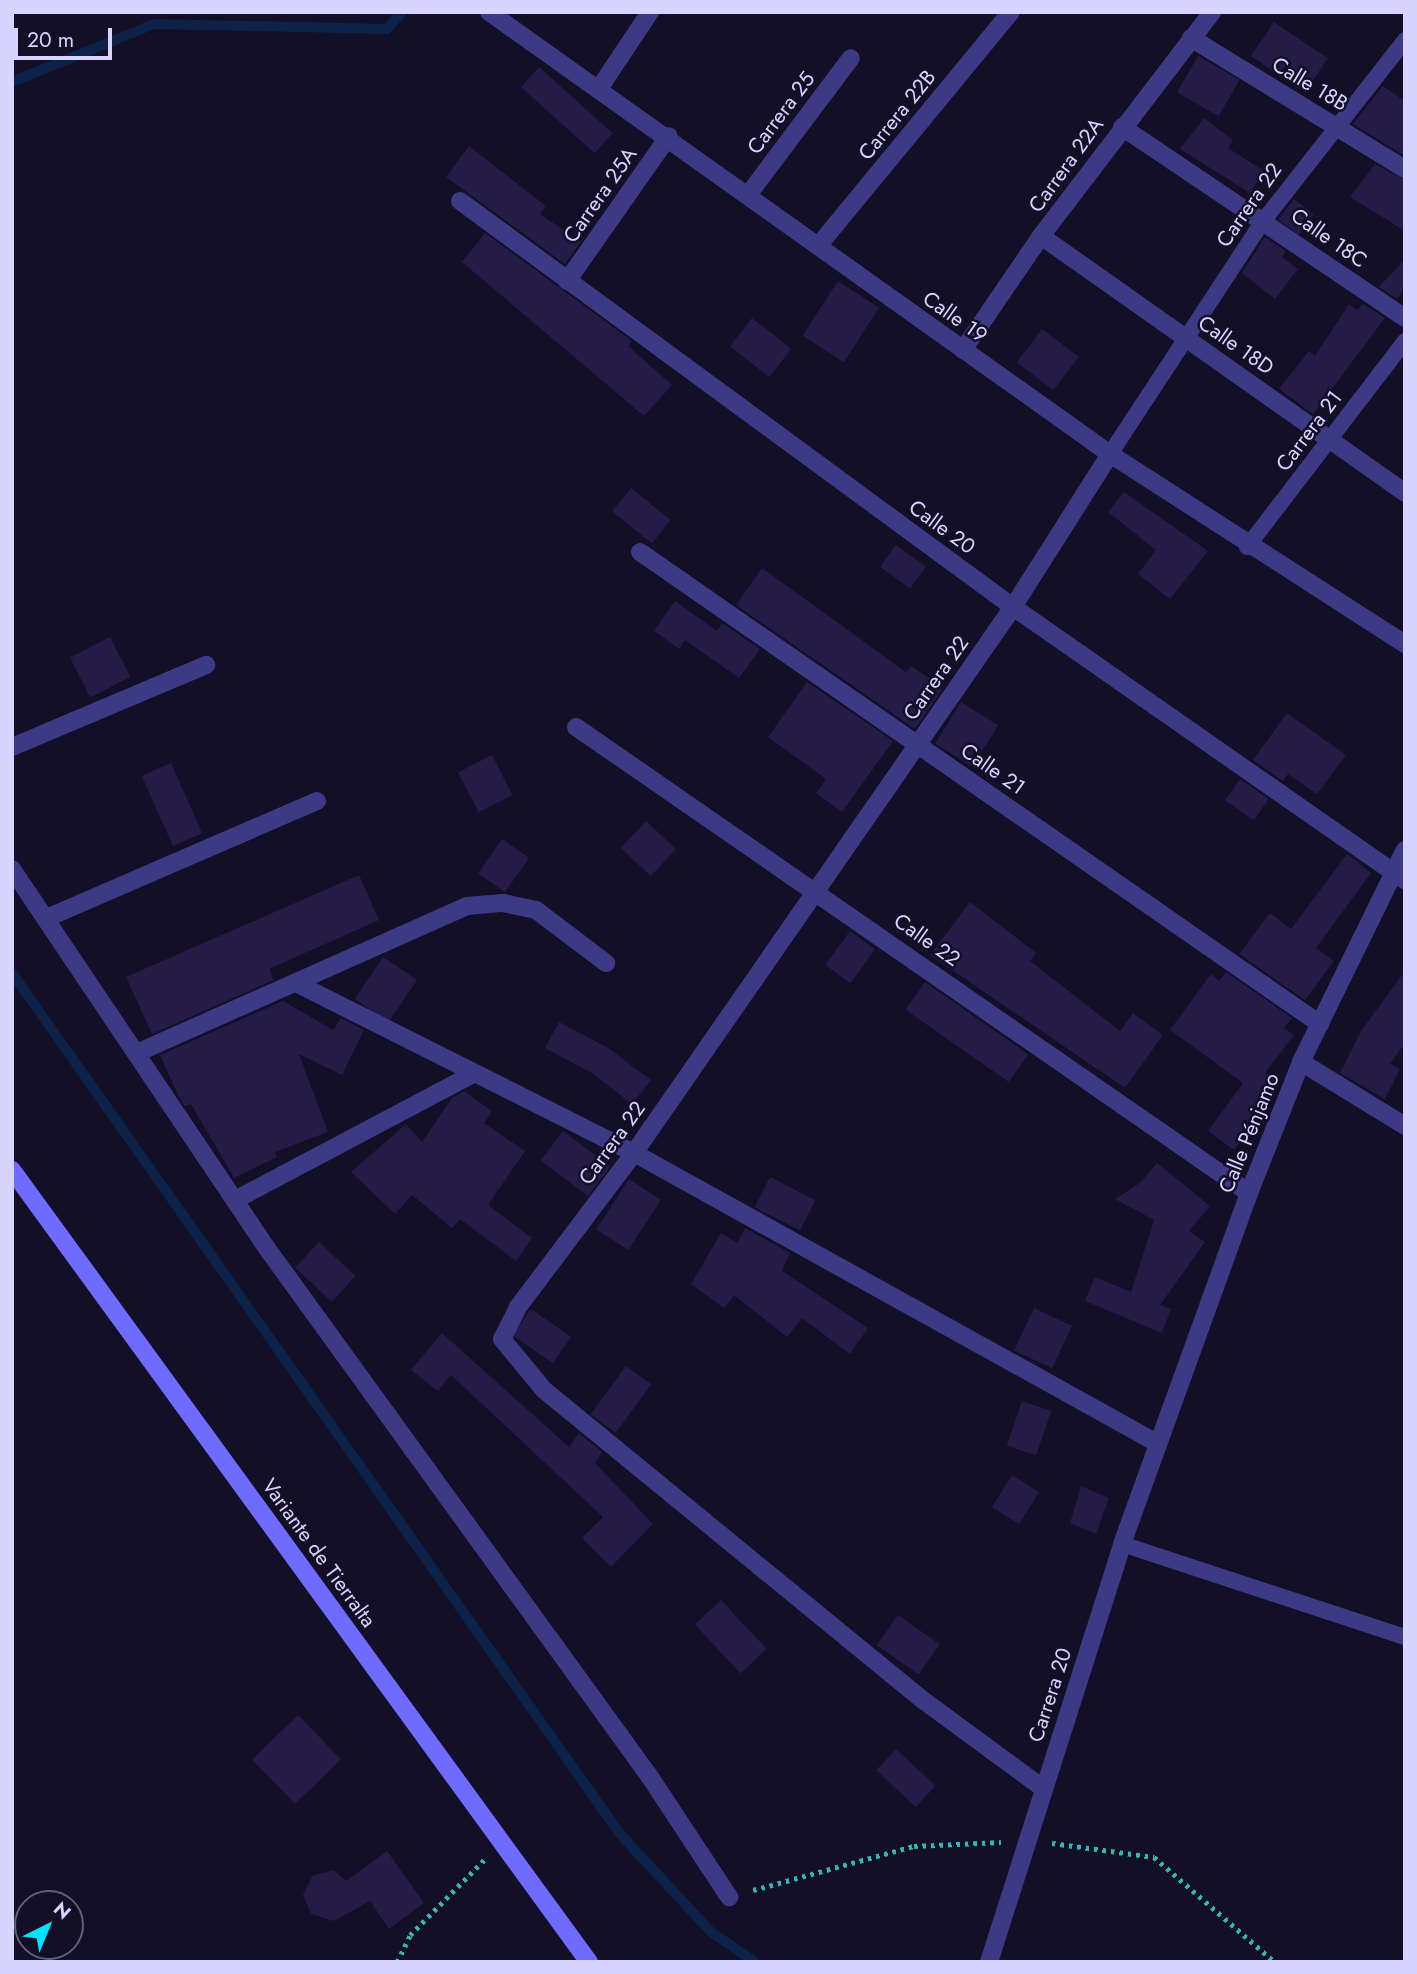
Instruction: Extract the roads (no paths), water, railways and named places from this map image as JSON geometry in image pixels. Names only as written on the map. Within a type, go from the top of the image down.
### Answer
[{"type":"main road","name":"Variante de Tierralta","points":[[12,1170],[589,1962]]},
{"type":"street","name":"Calle 19","points":[[489,12],[669,136],[1110,454],[1247,547],[1405,644]]},
{"type":"street","points":[[600,87],[650,12]]},
{"type":"street","name":"Carrera 22B","points":[[818,246],[1011,12]]},
{"type":"street","name":"Carrera 22A","points":[[964,351],[1041,236],[1212,12]]},
{"type":"street","name":"Calle 18B","points":[[1191,38],[1405,169]]},
{"type":"street","name":"Carrera 25","points":[[748,195],[850,58]]},
{"type":"street","name":"Calle 18C","points":[[1122,127],[1264,220],[1405,318]]},
{"type":"street","name":"Carrera 25A","points":[[567,281],[669,136]]},
{"type":"street","name":"Calle 20","points":[[460,201],[1013,607],[1398,876]]},
{"type":"street","name":"Calle 18D","points":[[1041,236],[1405,493]]},
{"type":"street","name":"Carrera 22","points":[[1044,1789],[923,1701],[554,1399],[516,1362],[502,1339],[518,1307],[634,1153],[1013,607],[1110,454]]},
{"type":"street","name":"Calle 21","points":[[640,552],[1320,1024]]},
{"type":"street","points":[[12,747],[205,665]]},
{"type":"street","name":"Calle 22","points":[[576,727],[816,890],[1249,1193]]},
{"type":"street","points":[[50,918],[317,801]]},
{"type":"street","name":"Calle Pénjamo","points":[[1157,1443],[1249,1193],[1301,1062],[1398,876],[1405,850]]},
{"type":"street","points":[[12,869],[50,918],[235,1200],[650,1777],[729,1897]]},
{"type":"street","points":[[139,1052],[298,984],[467,906],[503,903],[536,910],[606,963]]},
{"type":"street","points":[[298,984],[634,1153],[1157,1443]]},
{"type":"street","points":[[1301,1062],[1405,1126]]},
{"type":"street","points":[[235,1200],[473,1074]]},
{"type":"street","name":"Carrera 20","points":[[989,1962],[1122,1544],[1157,1443]]},
{"type":"lane","name":"Carrera 22","points":[[1110,454],[1264,220],[1405,40]]},
{"type":"lane","name":"Carrera 21","points":[[1247,547],[1405,341]]},
{"type":"lane","points":[[1122,1544],[1405,1637]]},
{"type":"waterway","points":[[12,82],[154,24],[387,29],[402,12]]},
{"type":"waterway","points":[[12,973],[620,1834],[711,1932],[755,1962]]}]
